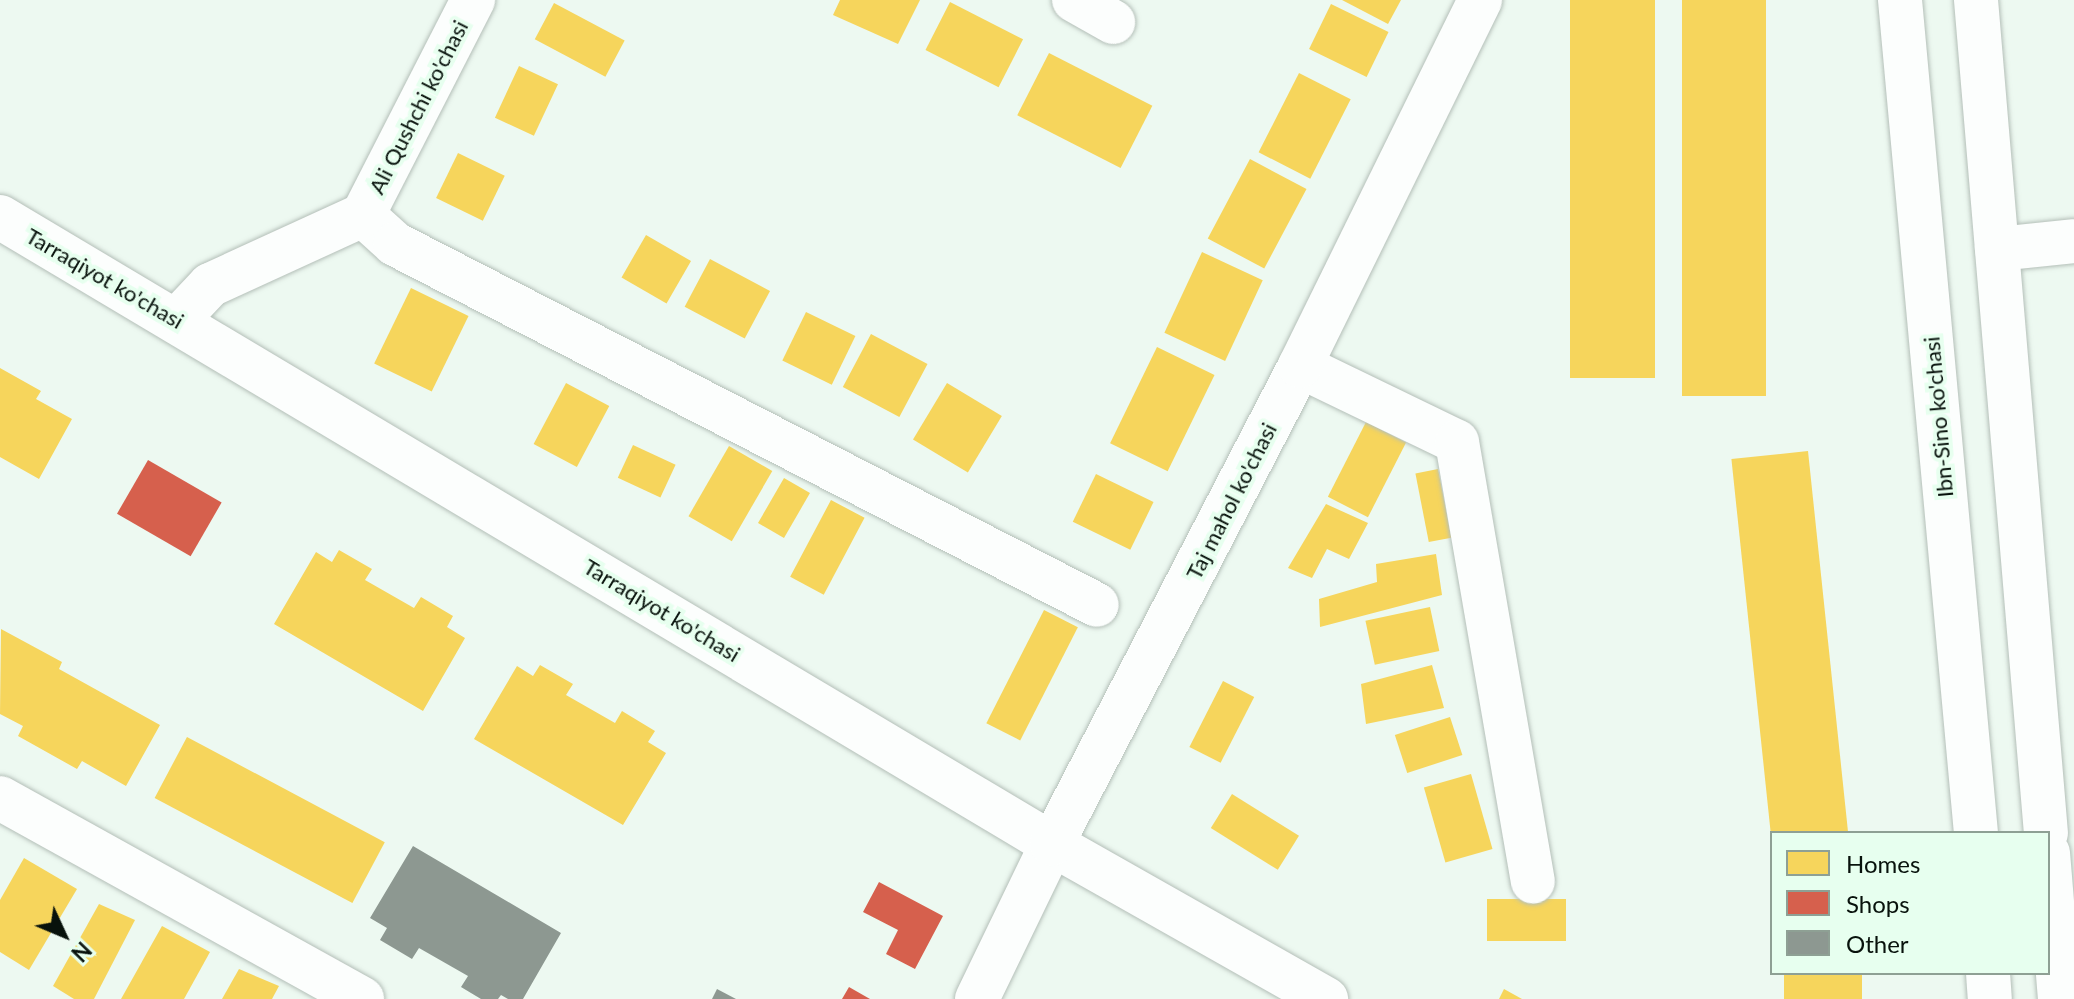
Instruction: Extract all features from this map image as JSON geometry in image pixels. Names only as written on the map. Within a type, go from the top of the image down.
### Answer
[{"type":"street","name":"Ali Qushchi ko'chasi","points":[[363,215],[473,0]]},
{"type":"street","points":[[1074,0],[1113,22]]},
{"type":"street","name":"Taj mahol ko'chasi","points":[[977,999],[1052,844],[1300,366],[1480,0]]},
{"type":"street","name":"Ibn-Sino ko'chasi","points":[[1900,0],[1976,831]]},
{"type":"street","points":[[1976,0],[2046,831]]},
{"type":"street","points":[[177,320],[210,285],[363,215],[395,244],[1097,605]]},
{"type":"street","name":"Tarraqiyot ko'chasi","points":[[0,217],[1052,844],[1326,999]]},
{"type":"street","points":[[1997,249],[2074,241]]},
{"type":"street","points":[[1300,366],[1457,442],[1533,881]]},
{"type":"street","points":[[0,798],[362,999]]},
{"type":"street","points":[[2050,877],[2060,999]]},
{"type":"street","points":[[1988,975],[1990,999]]},
{"type":"building: Homes","points":[[840,0],[920,0],[898,44],[833,15]]},
{"type":"building: Homes","points":[[1342,0],[1401,0],[1388,24]]},
{"type":"building: Homes","points":[[1570,0],[1655,0],[1655,378],[1570,378]]},
{"type":"building: Homes","points":[[1682,0],[1766,0],[1766,396],[1682,396]]},
{"type":"building: Homes","points":[[950,2],[1023,39],[999,87],[925,50]]},
{"type":"building: Homes","points":[[554,3],[625,41],[605,77],[535,39]]},
{"type":"building: Homes","points":[[1331,4],[1389,32],[1367,77],[1309,49]]},
{"type":"building: Homes","points":[[1049,53],[1152,106],[1121,168],[1017,115]]},
{"type":"building: Homes","points":[[519,66],[558,84],[534,136],[495,118]]},
{"type":"building: Homes","points":[[1299,73],[1351,99],[1310,179],[1259,152]]},
{"type":"building: Homes","points":[[458,153],[505,176],[483,221],[436,198]]},
{"type":"building: Homes","points":[[1250,159],[1307,189],[1264,269],[1208,238]]},
{"type":"building: Homes","points":[[646,235],[691,261],[667,303],[622,277]]},
{"type":"building: Homes","points":[[1202,252],[1263,280],[1225,361],[1164,333]]},
{"type":"building: Homes","points":[[710,259],[770,291],[745,339],[685,307]]},
{"type":"building: Homes","points":[[411,288],[469,316],[432,392],[374,363]]},
{"type":"building: Homes","points":[[806,312],[855,336],[832,385],[782,361]]},
{"type":"building: Homes","points":[[871,334],[928,364],[899,417],[843,387]]},
{"type":"building: Homes","points":[[1157,347],[1215,375],[1168,471],[1110,443]]},
{"type":"building: Homes","points":[[0,368],[41,391],[36,399],[72,419],[39,479],[0,457]]},
{"type":"building: Homes","points":[[566,383],[609,406],[577,467],[534,444]]},
{"type":"building: Homes","points":[[947,383],[1002,416],[968,473],[913,440]]},
{"type":"building: Homes","points":[[1366,422],[1406,442],[1368,517],[1328,497]]},
{"type":"building: Homes","points":[[633,445],[676,465],[660,497],[618,478]]},
{"type":"building: Homes","points":[[729,446],[772,471],[732,541],[688,516]]},
{"type":"building: Homes","points":[[1808,451],[1848,831],[1771,831],[1731,459]]},
{"type":"building: Homes","points":[[1438,469],[1451,538],[1429,542],[1415,473]]},
{"type":"building: Homes","points":[[1096,474],[1154,502],[1130,550],[1073,522]]},
{"type":"building: Homes","points":[[784,478],[810,493],[784,538],[758,523]]},
{"type":"building: Homes","points":[[831,500],[865,518],[824,595],[790,577]]},
{"type":"building: Homes","points":[[1326,504],[1368,523],[1349,559],[1327,549],[1312,578],[1288,568]]},
{"type":"building: Homes","points":[[339,550],[372,569],[365,580],[414,608],[421,597],[453,616],[447,627],[465,638],[423,711],[274,624],[316,552],[332,562]]},
{"type":"building: Homes","points":[[1436,554],[1442,595],[1320,627],[1319,599],[1377,582],[1376,564]]},
{"type":"building: Homes","points":[[1430,607],[1439,651],[1375,665],[1365,621]]},
{"type":"building: Homes","points":[[1044,610],[1078,627],[1020,740],[986,723]]},
{"type":"building: Homes","points":[[1,629],[62,662],[59,669],[160,725],[126,786],[82,761],[77,769],[18,736],[23,726],[0,714]]},
{"type":"building: Homes","points":[[540,665],[573,684],[566,695],[615,723],[622,711],[655,731],[648,742],[666,753],[623,825],[474,739],[517,666],[533,676]]},
{"type":"building: Homes","points":[[1432,665],[1444,708],[1366,724],[1361,684]]},
{"type":"building: Homes","points":[[1223,681],[1254,697],[1221,763],[1189,747]]},
{"type":"building: Homes","points":[[1450,717],[1462,755],[1407,773],[1395,735]]},
{"type":"building: Homes","points":[[187,737],[385,842],[352,903],[155,798]]},
{"type":"building: Homes","points":[[1471,774],[1492,849],[1445,862],[1424,788]]},
{"type":"building: Homes","points":[[1232,794],[1299,836],[1278,870],[1211,828]]},
{"type":"building: Homes","points":[[24,858],[77,889],[29,970],[0,952],[0,900]]},
{"type":"building: Homes","points":[[1487,899],[1566,899],[1566,941],[1487,941]]},
{"type":"building: Homes","points":[[99,904],[135,920],[94,999],[74,999],[53,986]]},
{"type":"building: Homes","points":[[162,926],[210,952],[184,999],[121,999]]},
{"type":"building: Homes","points":[[239,969],[279,986],[272,999],[222,999]]},
{"type":"building: Homes","points":[[1784,975],[1862,975],[1862,999],[1784,999]]},
{"type":"building: Homes","points":[[1504,989],[1522,999],[1499,999]]},
{"type":"building: Shops","points":[[148,460],[222,502],[191,556],[117,514]]},
{"type":"building: Shops","points":[[879,882],[943,916],[915,969],[886,954],[898,930],[863,912]]},
{"type":"building: Shops","points":[[849,987],[870,999],[842,999]]},
{"type":"building: Other","points":[[413,846],[561,933],[523,999],[508,999],[501,995],[498,999],[481,999],[461,987],[468,976],[419,948],[412,959],[380,940],[387,928],[370,918]]},
{"type":"building: Other","points":[[717,989],[736,999],[712,999]]}]
